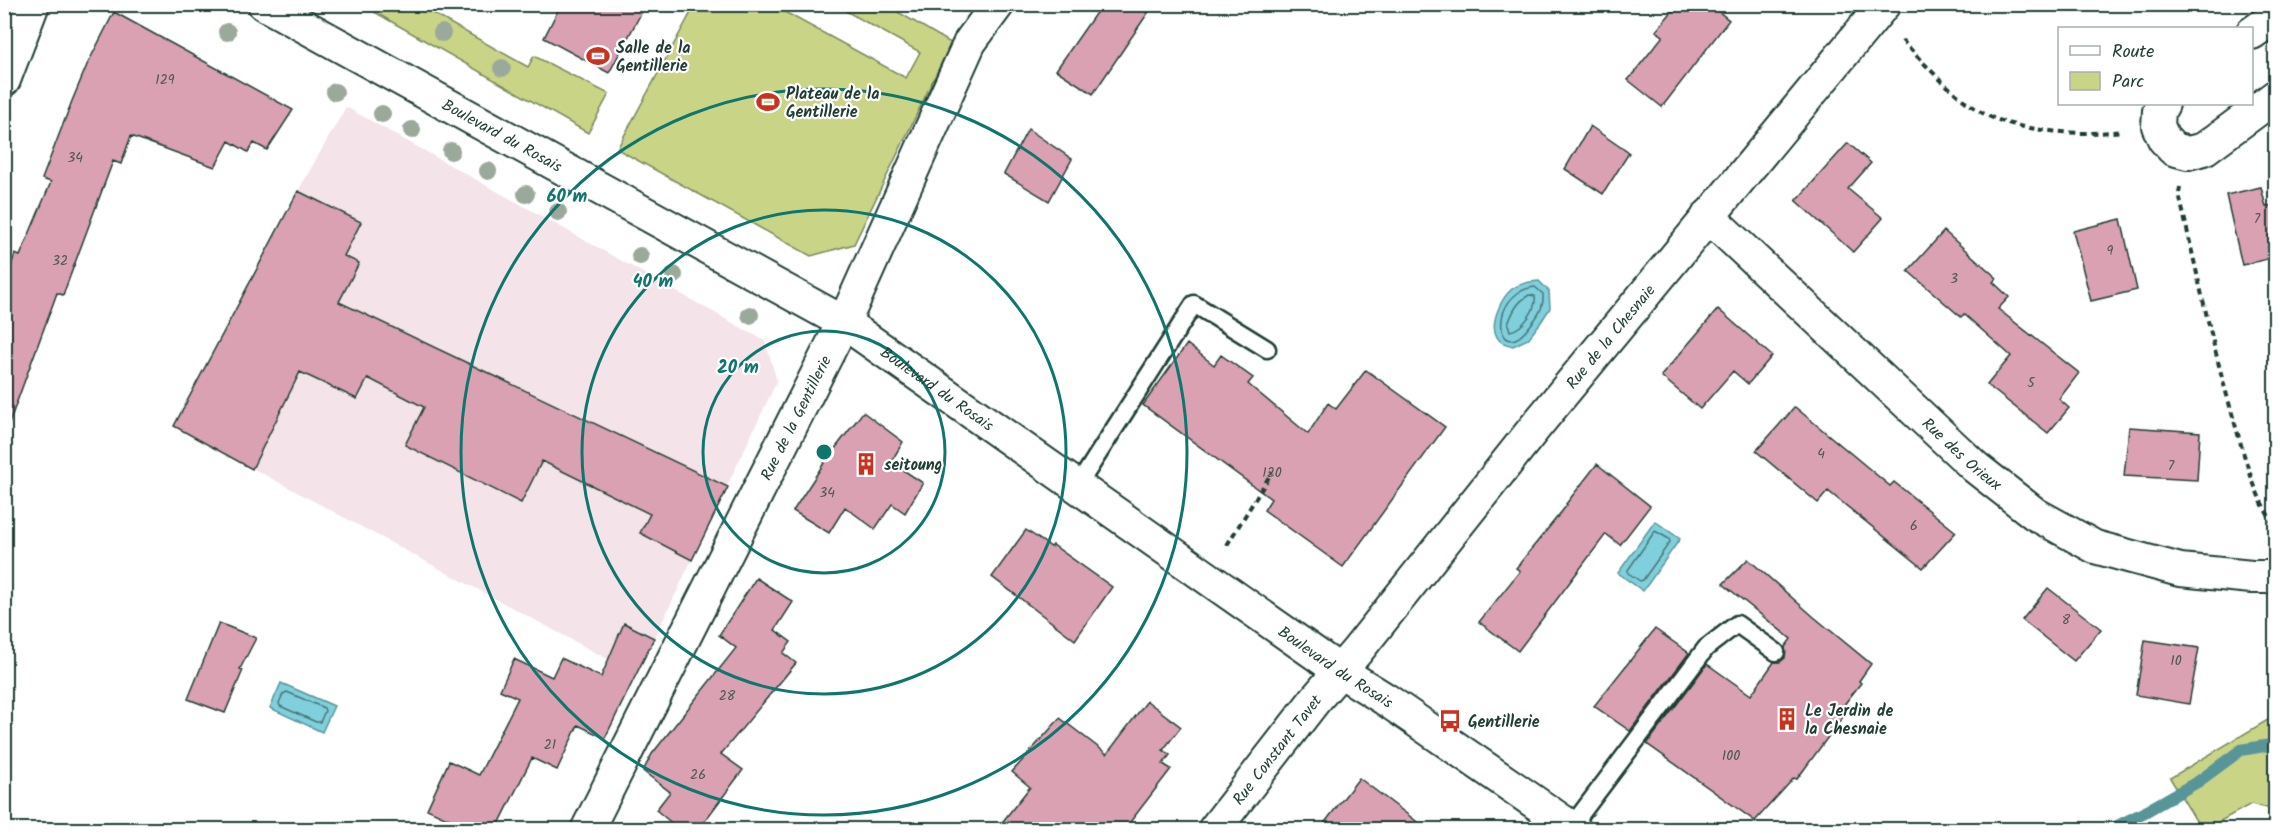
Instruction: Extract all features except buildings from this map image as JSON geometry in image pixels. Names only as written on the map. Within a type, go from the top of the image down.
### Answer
[{"type":"street","points":[[4,80],[33,4]]},
{"type":"street","name":"Boulevard du Rosais","points":[[264,4],[843,322],[1340,671],[1385,699],[1573,828]]},
{"type":"street","name":"Rue de la Gentillerie","points":[[587,830],[843,322],[970,42],[998,4]]},
{"type":"street","name":"Rue de la Chesnaie","points":[[1340,671],[1536,426],[1880,9]]},
{"type":"street","points":[[2253,32],[2276,16]]},
{"type":"street","points":[[2160,115],[2164,139],[2173,148],[2188,153],[2204,149],[2276,96]]},
{"type":"street","name":"Rue des Orieux","points":[[1708,216],[1975,467],[2035,514],[2096,547],[2180,570],[2276,577]]},
{"type":"street","name":"Rue Constant Tavet","points":[[1214,830],[1340,671]]},
{"type":"lane","points":[[1077,487],[1194,304],[1268,350]]},
{"type":"lane","points":[[1573,828],[1706,648],[1737,624],[1776,652]]},
{"type":"path","points":[[1880,9],[1922,62],[1981,112],[2003,121],[2096,135],[2160,115]]},
{"type":"path","points":[[2188,153],[2178,194],[2221,375],[2245,459],[2267,515],[2276,528]]},
{"type":"path","points":[[1207,577],[1272,472]]},
{"type":"shaded area","points":[[346,107],[765,341],[777,381],[637,675],[174,426],[294,198]]},
{"type":"green space","points":[[362,5],[418,5],[528,67],[534,56],[609,94],[588,133]]},
{"type":"green space","name":"Plateau de la Gentillerie","points":[[695,5],[772,5],[906,78],[920,52],[835,5],[886,5],[951,43],[854,244],[811,256],[617,149]]},
{"type":"green space","points":[[2271,718],[2275,718],[2275,810],[2251,804],[2206,829],[2201,829],[2170,778]]},
{"type":"water","points":[[1539,281],[1549,291],[1550,308],[1528,339],[1513,346],[1502,342],[1497,337],[1494,325],[1504,298],[1518,285]]},
{"type":"water","points":[[1655,521],[1680,539],[1643,591],[1618,573]]},
{"type":"water","points":[[281,683],[334,706],[322,732],[270,708]]},
{"type":"waterway","points":[[2109,830],[2199,781],[2241,750],[2276,744]]},
{"type":"place","name":"Salle de la Gentillerie","points":[[598,56]]},
{"type":"place","name":"Plateau de la Gentillerie","points":[[768,102]]},
{"type":"place","name":"seitoung","points":[[866,464]]},
{"type":"place","name":"Le Jerdin de la Chesnaie","points":[[1787,719]]},
{"type":"place","name":"Gentillerie","points":[[1450,721]]}]
